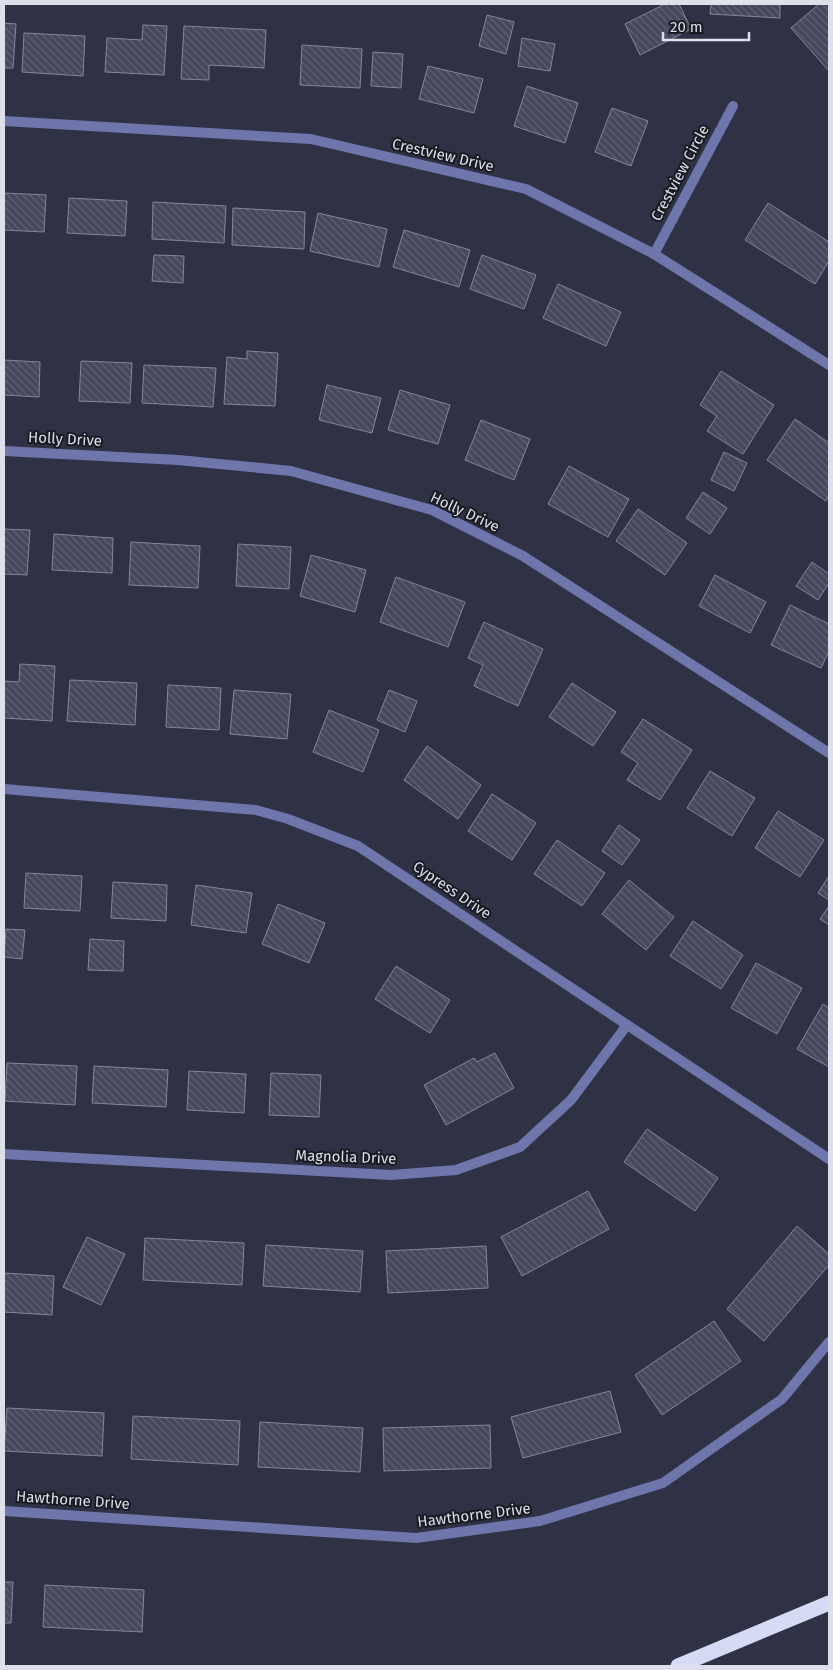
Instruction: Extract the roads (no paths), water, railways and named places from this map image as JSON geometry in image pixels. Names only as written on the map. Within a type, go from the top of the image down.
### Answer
[{"type":"highway","points":[[678,1666],[829,1603]]},
{"type":"street","name":"Crestview Circle","points":[[654,254],[733,106]]},
{"type":"street","name":"Crestview Drive","points":[[4,121],[311,139],[526,189],[654,254],[829,365]]},
{"type":"street","name":"Holly Drive","points":[[4,451],[178,460],[291,472],[432,510],[522,556],[829,752]]},
{"type":"street","name":"Cypress Drive","points":[[4,789],[256,810],[288,819],[358,846],[829,1159]]},
{"type":"street","name":"Magnolia Drive","points":[[4,1154],[391,1175],[456,1170],[520,1147],[571,1100],[628,1025]]},
{"type":"street","name":"Hawthorne Drive","points":[[4,1510],[416,1538],[540,1521],[663,1483],[782,1400],[829,1342]]}]
